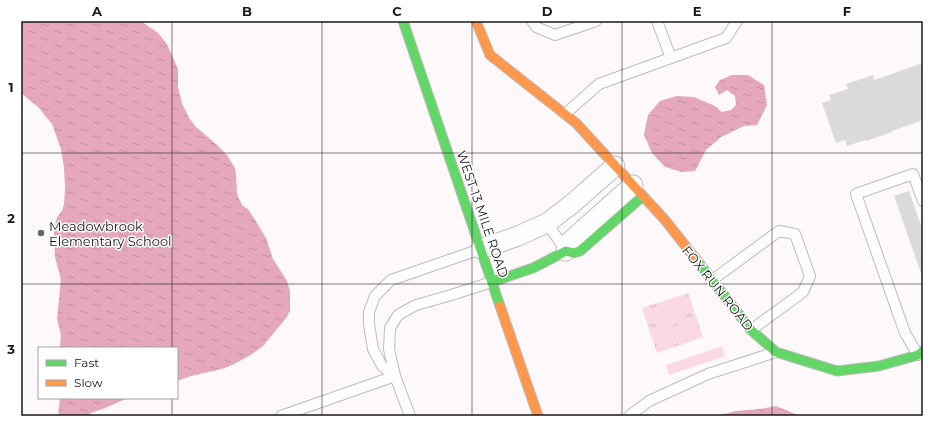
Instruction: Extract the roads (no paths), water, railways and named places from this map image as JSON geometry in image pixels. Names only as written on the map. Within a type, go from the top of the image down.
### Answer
[{"type":"street","name":"WEST 13 MILE ROAD","points":[[403,21],[538,416]]},
{"type":"street","name":"FOX RUN ROAD","points":[[476,21],[490,55],[576,123],[665,220],[711,281],[751,330],[776,352],[837,371],[879,366],[921,353]]},
{"type":"street","points":[[481,249],[518,236],[547,223],[572,204],[615,166]]},
{"type":"street","points":[[492,282],[533,268],[566,251],[568,243],[638,191]]},
{"type":"lane","points":[[532,21],[536,27],[555,35],[596,21]]},
{"type":"lane","points":[[657,21],[671,58]]},
{"type":"lane","points":[[565,114],[599,84],[726,38],[737,21]]},
{"type":"lane","points":[[921,353],[905,333],[856,194],[913,174],[923,201]]},
{"type":"lane","points":[[547,223],[566,251]]},
{"type":"lane","points":[[711,281],[779,231],[795,234],[810,276],[803,292],[751,330]]},
{"type":"lane","points":[[395,376],[382,366],[373,349],[369,324],[369,312],[375,296],[391,280],[481,249]]},
{"type":"lane","points":[[410,416],[395,376],[389,349],[390,328],[398,315],[416,305],[492,282]]},
{"type":"lane","points":[[629,416],[649,401],[708,374],[776,352]]},
{"type":"lane","points":[[281,416],[395,376]]},
{"type":"water","points":[[21,21],[141,21],[158,33],[167,44],[178,69],[178,87],[182,103],[189,118],[196,127],[227,155],[235,168],[238,197],[243,206],[248,209],[266,238],[273,259],[287,281],[290,291],[290,310],[287,317],[262,347],[232,365],[178,381],[178,347],[60,347],[61,335],[57,319],[61,279],[55,257],[54,230],[57,217],[62,211],[64,204],[64,168],[61,149],[52,124],[38,107],[21,93]]},
{"type":"water","points":[[732,75],[748,75],[764,85],[767,105],[757,125],[744,126],[721,137],[706,150],[695,171],[682,172],[665,167],[652,153],[644,135],[648,115],[660,101],[677,96],[694,97],[715,106],[722,112],[731,110],[736,105],[735,96],[727,90],[719,95],[715,87],[720,80]]},
{"type":"water","points":[[60,399],[126,399],[87,416],[58,416]]},
{"type":"water","points":[[776,406],[800,416],[716,416],[736,411]]},
{"type":"place","name":"Meadowbrook Elementary School","points":[[41,233]]}]
